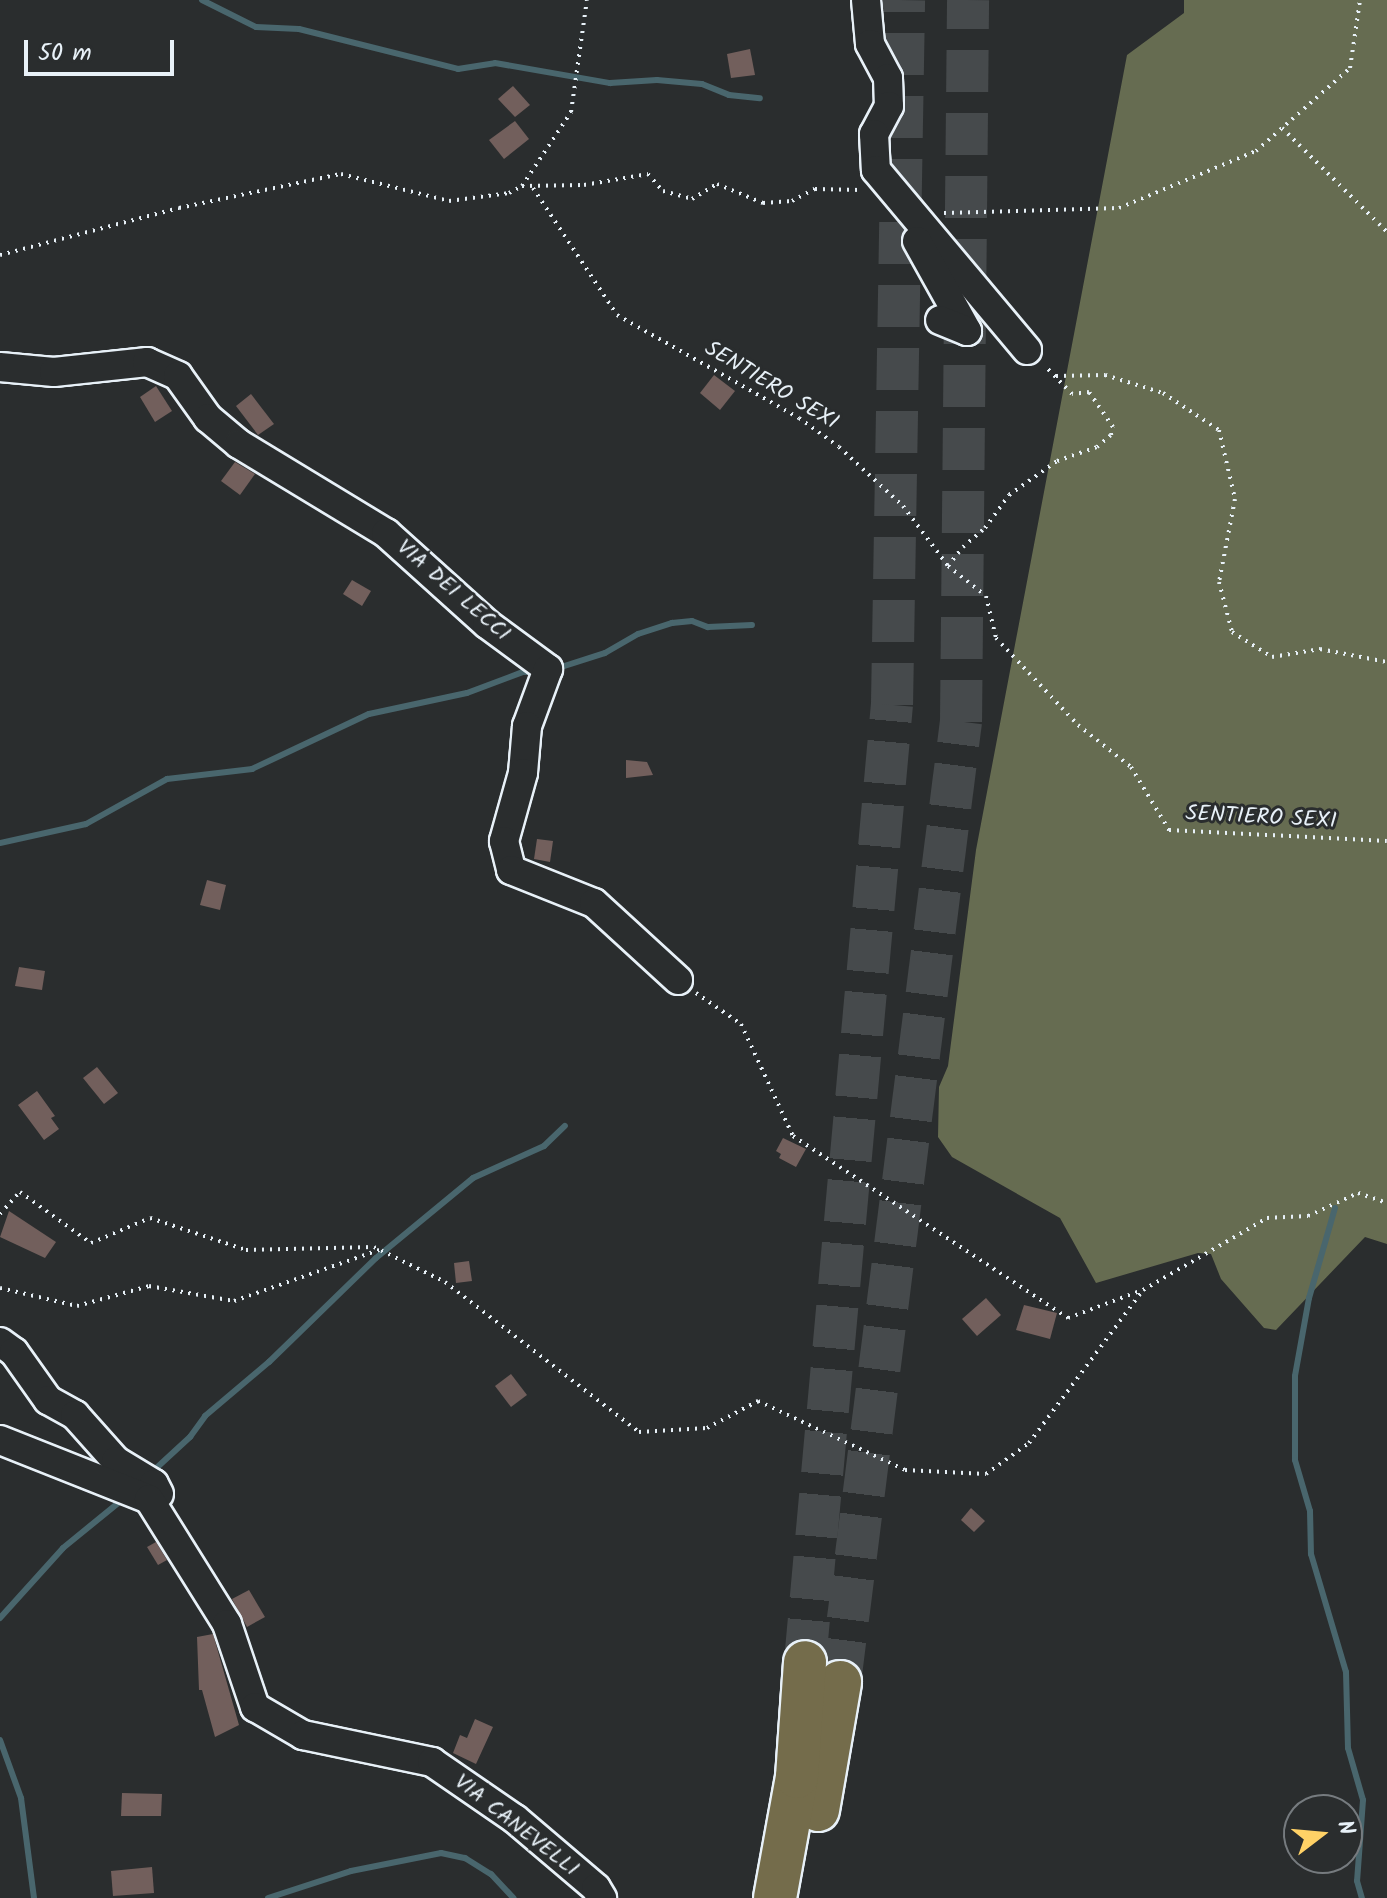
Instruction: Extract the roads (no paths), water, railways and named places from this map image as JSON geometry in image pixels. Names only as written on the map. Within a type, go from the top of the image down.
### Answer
[{"type":"highway","points":[[775,1898],[797,1777],[823,1672],[803,1898]]},
{"type":"street","points":[[866,0],[870,44],[888,78],[889,106],[874,134],[876,170],[1027,350]]},
{"type":"street","points":[[910,213],[915,238],[967,331],[940,320]]},
{"type":"street","name":"VIA DEI LECCI","points":[[0,367],[54,372],[147,362],[178,376],[208,418],[239,444],[386,533],[487,624],[548,669],[527,726],[523,773],[504,841],[511,870],[594,903],[678,980]]},
{"type":"street","points":[[0,1342],[14,1352],[48,1400],[75,1415],[116,1461],[154,1484],[162,1501],[159,1514]]},
{"type":"street","name":"VIA CANEVELLI","points":[[0,1440],[149,1499],[227,1624],[255,1707],[303,1735],[432,1762],[515,1819],[596,1888],[602,1898]]},
{"type":"waterway","points":[[202,0],[256,27],[299,29],[458,69],[495,63],[610,83],[657,80],[702,84],[729,95],[760,98]]},
{"type":"waterway","points":[[555,669],[605,653],[638,634],[672,623],[692,621],[708,627],[752,625]]},
{"type":"waterway","points":[[0,843],[86,824],[167,779],[252,769],[369,714],[467,693],[523,672],[536,672]]},
{"type":"waterway","points":[[152,1472],[190,1437],[205,1416],[269,1362],[376,1258],[473,1178],[544,1146],[565,1126]]},
{"type":"waterway","points":[[1335,1208],[1309,1298],[1295,1376],[1295,1460],[1310,1511],[1311,1554],[1346,1672],[1348,1748],[1363,1800],[1357,1881],[1362,1898]]},
{"type":"waterway","points":[[0,1618],[63,1548],[123,1499]]},
{"type":"waterway","points":[[0,1740],[21,1798],[34,1898]]},
{"type":"waterway","points":[[268,1898],[351,1871],[441,1853],[465,1858],[491,1874],[513,1898]]},
{"type":"tunnel","points":[[805,1662],[892,705],[904,0]]},
{"type":"tunnel","points":[[840,1682],[961,722],[968,0]]}]
